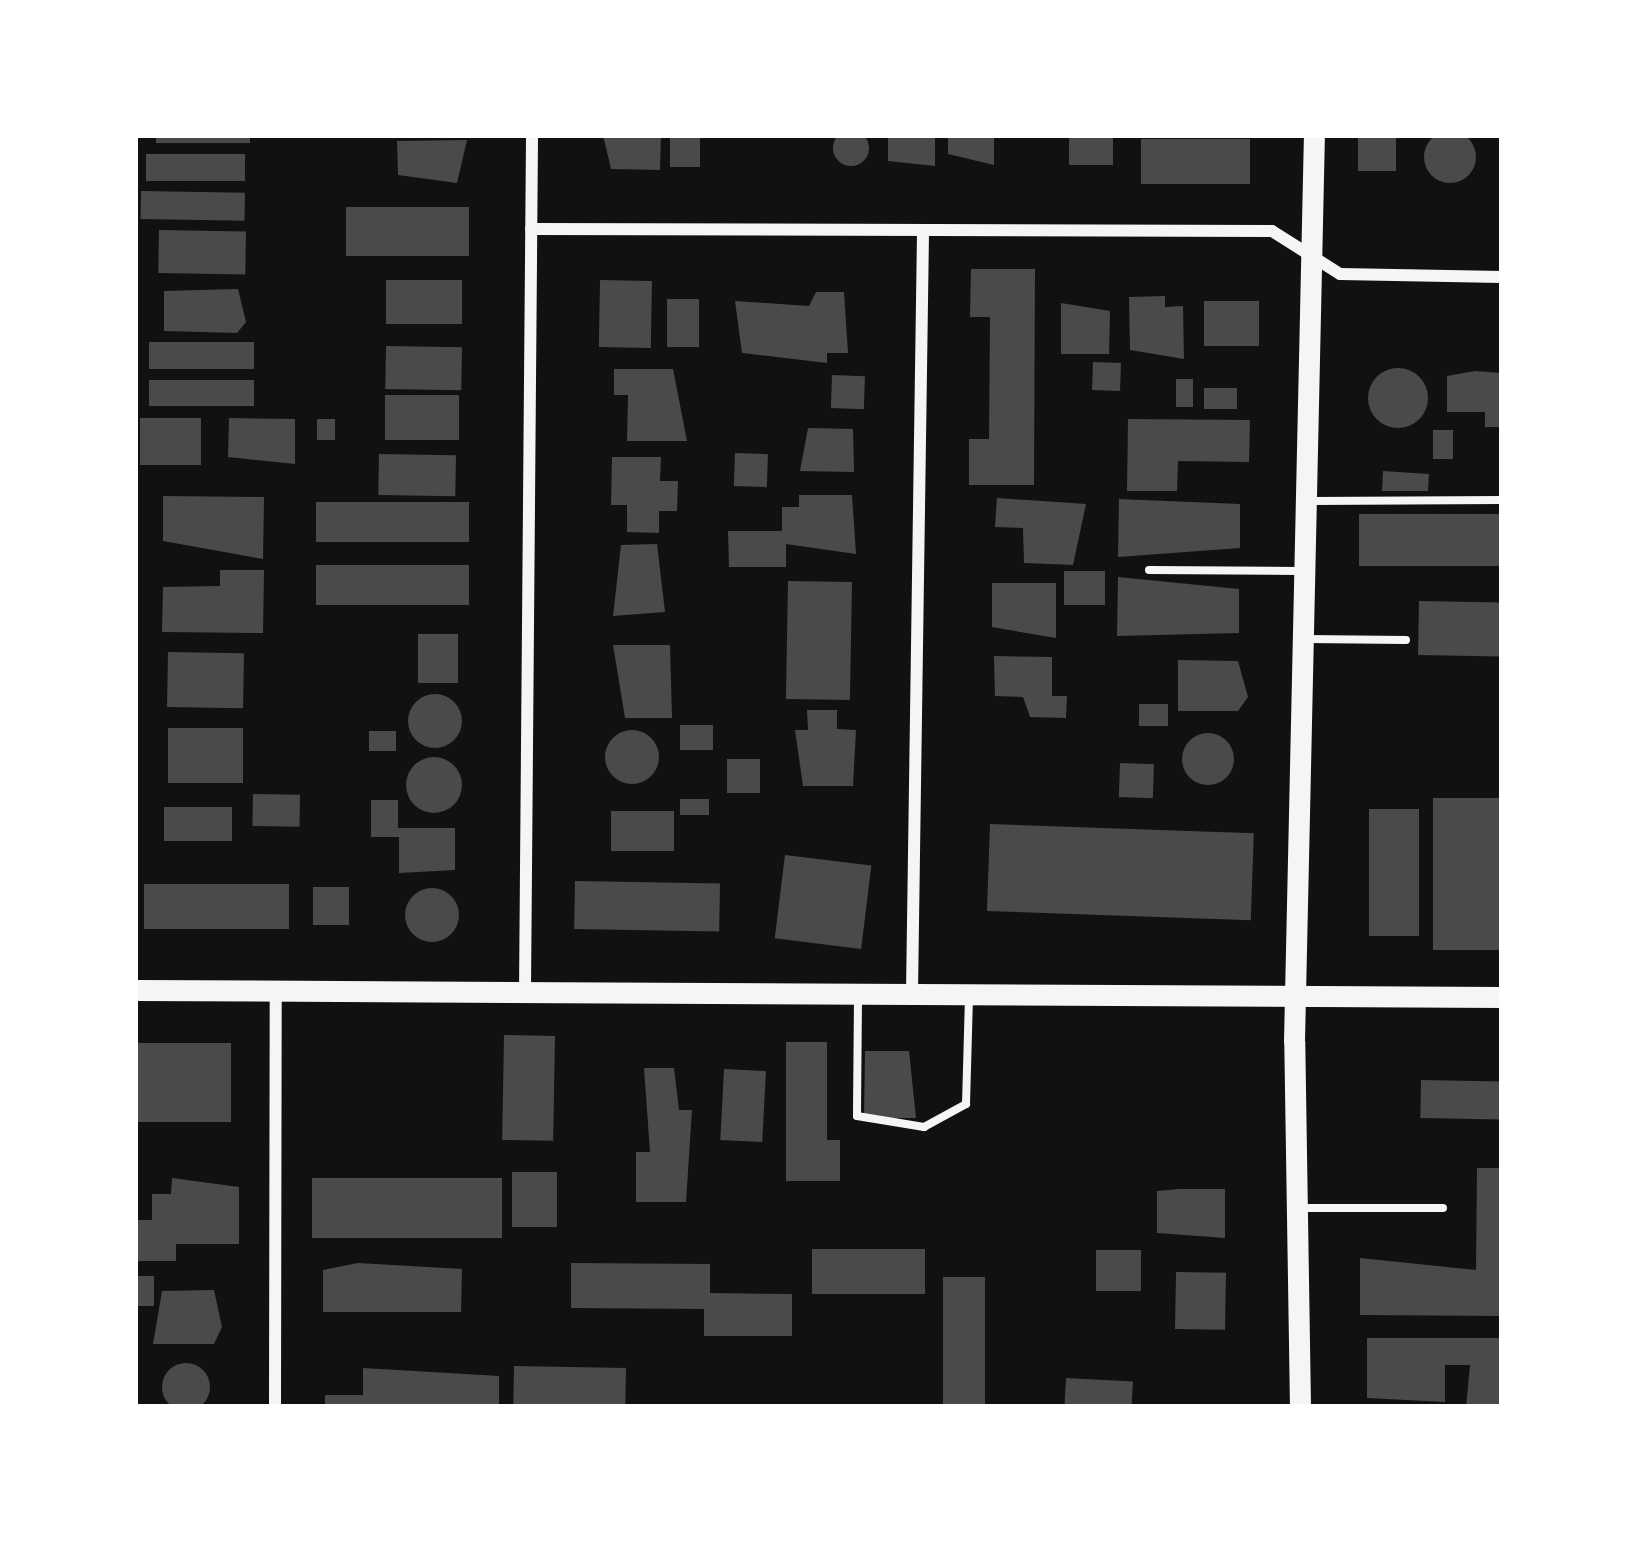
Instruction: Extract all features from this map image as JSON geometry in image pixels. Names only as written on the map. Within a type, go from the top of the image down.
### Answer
[{"type":"main road","points":[[1300,1407],[1295,997],[1310,501],[1314,135]]},
{"type":"main road","points":[[135,990],[1502,997]]},
{"type":"street","points":[[524,991],[532,135]]},
{"type":"street","points":[[531,229],[1272,231],[1340,274],[1502,277]]},
{"type":"street","points":[[912,992],[923,231]]},
{"type":"street","points":[[274,1407],[276,990]]},
{"type":"lane","points":[[1310,501],[1502,500]]},
{"type":"lane","points":[[1148,570],[1307,571]]},
{"type":"lane","points":[[1305,639],[1406,640]]},
{"type":"lane","points":[[858,991],[857,1117],[924,1127],[966,1104],[969,993]]},
{"type":"lane","points":[[1296,1208],[1443,1208]]},
{"type":"building","points":[[851,130],[864,135],[869,148],[864,161],[851,166],[838,161],[833,148],[838,135]]},
{"type":"building","points":[[1450,131],[1469,138],[1476,157],[1469,176],[1450,183],[1431,176],[1424,157],[1431,138]]},
{"type":"building","points":[[156,135],[250,135],[250,143],[156,143]]},
{"type":"building","points":[[603,135],[661,135],[660,170],[611,169]]},
{"type":"building","points":[[670,135],[700,135],[700,167],[670,167]]},
{"type":"building","points":[[888,135],[935,135],[935,166],[888,161]]},
{"type":"building","points":[[948,135],[994,135],[994,165],[948,154]]},
{"type":"building","points":[[1069,135],[1113,135],[1113,165],[1069,165]]},
{"type":"building","points":[[1358,135],[1396,135],[1396,171],[1358,171]]},
{"type":"building","points":[[1141,139],[1250,139],[1250,184],[1141,184]]},
{"type":"building","points":[[467,140],[457,183],[398,175],[397,141]]},
{"type":"building","points":[[146,154],[245,154],[245,181],[146,181]]},
{"type":"building","points":[[141,191],[245,193],[244,221],[141,219]]},
{"type":"building","points":[[346,207],[469,207],[469,256],[346,256]]},
{"type":"building","points":[[159,230],[246,232],[245,275],[158,273]]},
{"type":"building","points":[[971,269],[1035,269],[1034,485],[969,485],[969,439],[989,439],[990,317],[970,317]]},
{"type":"building","points":[[386,280],[462,280],[462,324],[386,324]]},
{"type":"building","points":[[600,280],[652,281],[651,348],[599,347]]},
{"type":"building","points":[[238,289],[246,322],[237,333],[164,331],[164,291]]},
{"type":"building","points":[[816,292],[844,292],[848,353],[827,353],[827,363],[742,353],[735,301],[809,306]]},
{"type":"building","points":[[1165,296],[1165,307],[1183,306],[1184,359],[1130,350],[1129,297]]},
{"type":"building","points":[[667,299],[699,299],[699,347],[667,347]]},
{"type":"building","points":[[1204,301],[1259,301],[1259,346],[1204,346]]},
{"type":"building","points":[[1061,303],[1110,311],[1109,354],[1061,354]]},
{"type":"building","points":[[149,342],[254,342],[254,369],[149,369]]},
{"type":"building","points":[[386,346],[462,347],[461,390],[385,389]]},
{"type":"building","points":[[1093,362],[1121,363],[1120,391],[1092,390]]},
{"type":"building","points":[[1398,368],[1419,377],[1428,398],[1419,419],[1398,428],[1377,419],[1368,398],[1377,377]]},
{"type":"building","points":[[614,369],[673,369],[687,441],[627,441],[628,395],[614,395]]},
{"type":"building","points":[[1501,373],[1499,427],[1485,427],[1485,412],[1447,412],[1447,376]]},
{"type":"building","points":[[832,375],[865,376],[864,409],[831,408]]},
{"type":"building","points":[[1176,379],[1193,379],[1193,407],[1176,407]]},
{"type":"building","points":[[149,380],[254,380],[254,406],[149,406]]},
{"type":"building","points":[[1204,388],[1237,388],[1237,409],[1204,409]]},
{"type":"building","points":[[385,395],[459,395],[459,440],[385,440]]},
{"type":"building","points":[[140,418],[201,418],[201,465],[140,465]]},
{"type":"building","points":[[229,418],[295,419],[295,464],[228,457]]},
{"type":"building","points":[[317,419],[335,419],[335,440],[317,440]]},
{"type":"building","points":[[1128,419],[1250,420],[1249,462],[1178,461],[1177,491],[1127,491]]},
{"type":"building","points":[[808,428],[853,429],[854,472],[800,471]]},
{"type":"building","points":[[1433,430],[1453,430],[1453,459],[1433,459]]},
{"type":"building","points":[[735,453],[768,454],[767,487],[734,486]]},
{"type":"building","points":[[379,454],[456,455],[455,496],[378,495]]},
{"type":"building","points":[[612,457],[661,457],[660,481],[678,481],[677,511],[659,511],[659,533],[627,532],[627,505],[611,505]]},
{"type":"building","points":[[1383,471],[1429,474],[1428,491],[1382,491]]},
{"type":"building","points":[[799,495],[852,495],[856,554],[786,544],[786,567],[729,567],[728,531],[782,531],[782,507],[799,507]]},
{"type":"building","points":[[163,496],[264,497],[263,559],[163,541]]},
{"type":"building","points":[[997,498],[1086,504],[1073,565],[1024,563],[1023,528],[995,527]]},
{"type":"building","points":[[1119,499],[1240,504],[1240,548],[1118,557]]},
{"type":"building","points":[[316,502],[469,502],[469,542],[316,542]]},
{"type":"building","points":[[1359,514],[1502,514],[1502,566],[1359,566]]},
{"type":"building","points":[[657,544],[665,612],[613,616],[621,545]]},
{"type":"building","points":[[316,565],[469,565],[469,605],[316,605]]},
{"type":"building","points":[[220,570],[264,570],[263,633],[162,632],[163,587],[220,586]]},
{"type":"building","points":[[1064,571],[1105,571],[1105,605],[1064,605]]},
{"type":"building","points":[[1118,577],[1239,589],[1239,633],[1117,636]]},
{"type":"building","points":[[788,581],[852,582],[850,700],[786,699]]},
{"type":"building","points":[[992,583],[1056,583],[1056,638],[992,627]]},
{"type":"building","points":[[1419,601],[1502,602],[1501,656],[1418,655]]},
{"type":"building","points":[[418,634],[458,634],[458,683],[418,683]]},
{"type":"building","points":[[613,645],[670,645],[672,718],[625,718]]},
{"type":"building","points":[[168,652],[244,653],[243,708],[167,707]]},
{"type":"building","points":[[994,656],[1052,657],[1052,696],[1067,696],[1066,718],[1030,717],[1023,697],[995,696]]},
{"type":"building","points":[[1178,660],[1238,661],[1248,697],[1238,711],[1178,711]]},
{"type":"building","points":[[435,694],[454,702],[462,721],[454,740],[435,748],[416,740],[408,721],[416,702]]},
{"type":"building","points":[[1139,704],[1168,704],[1168,726],[1139,726]]},
{"type":"building","points":[[807,710],[837,710],[837,729],[856,730],[853,786],[803,786],[795,730],[808,730]]},
{"type":"building","points":[[680,725],[713,725],[713,750],[680,750]]},
{"type":"building","points":[[168,728],[243,728],[243,783],[168,783]]},
{"type":"building","points":[[632,730],[651,738],[659,757],[651,776],[632,784],[613,776],[605,757],[613,738]]},
{"type":"building","points":[[369,731],[396,731],[396,751],[369,751]]},
{"type":"building","points":[[1208,733],[1226,741],[1234,759],[1226,777],[1208,785],[1190,777],[1182,759],[1190,741]]},
{"type":"building","points":[[434,757],[454,765],[462,785],[454,805],[434,813],[414,805],[406,785],[414,765]]},
{"type":"building","points":[[727,759],[760,759],[760,793],[727,793]]},
{"type":"building","points":[[1120,763],[1154,764],[1153,798],[1119,797]]},
{"type":"building","points":[[253,794],[300,795],[299,827],[252,826]]},
{"type":"building","points":[[1433,798],[1502,798],[1502,950],[1433,950]]},
{"type":"building","points":[[680,799],[709,799],[709,815],[680,815]]},
{"type":"building","points":[[371,800],[398,800],[398,828],[455,828],[455,870],[399,873],[399,837],[371,837]]},
{"type":"building","points":[[164,807],[232,807],[232,841],[164,841]]},
{"type":"building","points":[[1369,809],[1419,809],[1419,936],[1369,936]]},
{"type":"building","points":[[611,811],[674,811],[674,851],[611,851]]},
{"type":"building","points":[[990,824],[1254,833],[1251,920],[987,911]]},
{"type":"building","points":[[785,855],[871,866],[861,949],[775,938]]},
{"type":"building","points":[[575,881],[720,884],[719,932],[574,929]]},
{"type":"building","points":[[144,884],[289,884],[289,929],[144,929]]},
{"type":"building","points":[[313,887],[349,887],[349,925],[313,925]]},
{"type":"building","points":[[432,888],[451,896],[459,915],[451,934],[432,942],[413,934],[405,915],[413,896]]},
{"type":"building","points":[[504,1035],[555,1036],[553,1141],[502,1140]]},
{"type":"building","points":[[786,1042],[827,1042],[827,1140],[840,1140],[840,1181],[786,1181]]},
{"type":"building","points":[[135,1043],[231,1043],[231,1122],[135,1122]]},
{"type":"building","points":[[865,1051],[909,1051],[916,1118],[864,1118]]},
{"type":"building","points":[[644,1068],[674,1068],[679,1110],[692,1110],[686,1202],[636,1202],[636,1152],[650,1152]]},
{"type":"building","points":[[724,1069],[766,1071],[762,1142],[720,1140]]},
{"type":"building","points":[[1421,1080],[1502,1081],[1501,1119],[1420,1118]]},
{"type":"building","points":[[1477,1168],[1502,1168],[1502,1316],[1360,1315],[1360,1258],[1476,1270]]},
{"type":"building","points":[[512,1172],[557,1172],[557,1227],[512,1227]]},
{"type":"building","points":[[172,1178],[239,1187],[239,1244],[176,1244],[176,1261],[136,1261],[137,1220],[152,1220],[152,1194],[171,1194]]},
{"type":"building","points":[[312,1178],[502,1178],[502,1238],[312,1238]]},
{"type":"building","points":[[1225,1189],[1225,1238],[1157,1233],[1157,1191]]},
{"type":"building","points":[[812,1249],[925,1249],[925,1294],[812,1294]]},
{"type":"building","points":[[1096,1250],[1141,1250],[1141,1291],[1096,1291]]},
{"type":"building","points":[[358,1263],[462,1269],[461,1312],[323,1312],[323,1270]]},
{"type":"building","points":[[571,1263],[710,1264],[710,1293],[792,1294],[792,1336],[704,1336],[704,1309],[571,1308]]},
{"type":"building","points":[[1176,1272],[1226,1273],[1225,1330],[1175,1329]]},
{"type":"building","points":[[135,1276],[154,1276],[154,1306],[135,1306]]},
{"type":"building","points":[[943,1277],[985,1277],[985,1407],[943,1407]]},
{"type":"building","points":[[214,1290],[222,1327],[214,1344],[153,1344],[162,1291]]},
{"type":"building","points":[[1367,1338],[1502,1338],[1502,1407],[1466,1407],[1470,1365],[1445,1365],[1445,1402],[1367,1398]]},
{"type":"building","points":[[186,1363],[203,1370],[210,1387],[203,1404],[186,1411],[169,1404],[162,1387],[169,1370]]},
{"type":"building","points":[[514,1366],[626,1368],[625,1407],[513,1407]]},
{"type":"building","points":[[363,1368],[499,1376],[499,1407],[325,1407],[325,1395],[363,1395]]},
{"type":"building","points":[[1066,1378],[1133,1382],[1132,1407],[1064,1407]]}]
